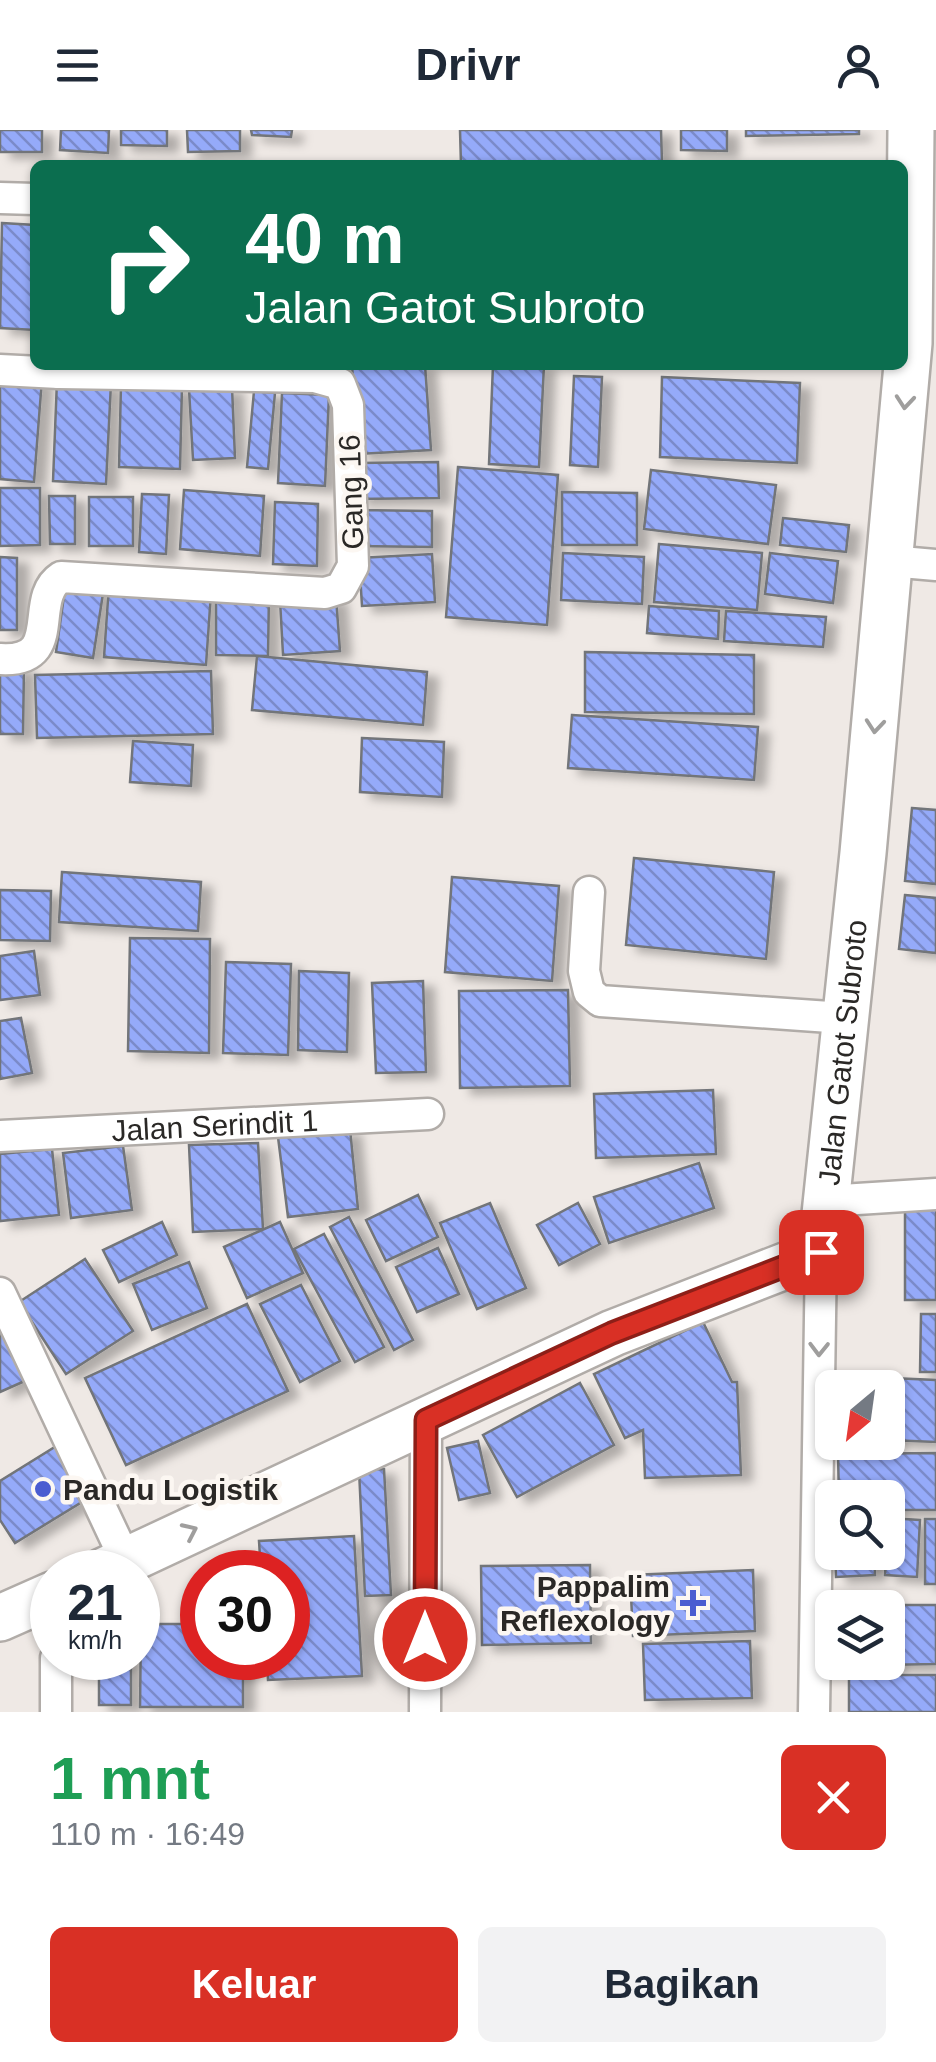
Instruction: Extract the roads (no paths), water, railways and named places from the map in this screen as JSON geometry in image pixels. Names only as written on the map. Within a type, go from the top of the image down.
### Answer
[{"type":"street","name":"Jalan Gatot Subroto","points":[[821,1252],[890,561],[923,345],[908,178],[912,130]]},
{"type":"street","points":[[0,198],[30,199]]},
{"type":"street","points":[[0,370],[30,369]]},
{"type":"street","name":"Gang 16","points":[[0,660],[20,658],[36,649],[48,591],[54,581],[70,575],[325,593],[341,588],[353,566],[348,405],[340,384],[315,377],[91,370]]},
{"type":"street","points":[[890,561],[936,565]]},
{"type":"street","points":[[588,892],[584,971],[589,992],[600,1001],[844,1018]]},
{"type":"street","name":"Jalan Serindit 1","points":[[0,1136],[428,1114]]},
{"type":"street","points":[[826,1201],[936,1194]]},
{"type":"street","points":[[150,1550],[612,1333],[821,1252],[814,1712]]},
{"type":"street","points":[[0,1293],[107,1550]]},
{"type":"street","points":[[425,1712],[426,1420]]},
{"type":"street","points":[[0,1618],[30,1605]]},
{"type":"street","points":[[56,1680],[56,1712]]},
{"type":"place","name":"Pandu Logistik","points":[[43,1489]]},
{"type":"place","name":"Pappalim Reflexology","points":[[693,1603]]}]
